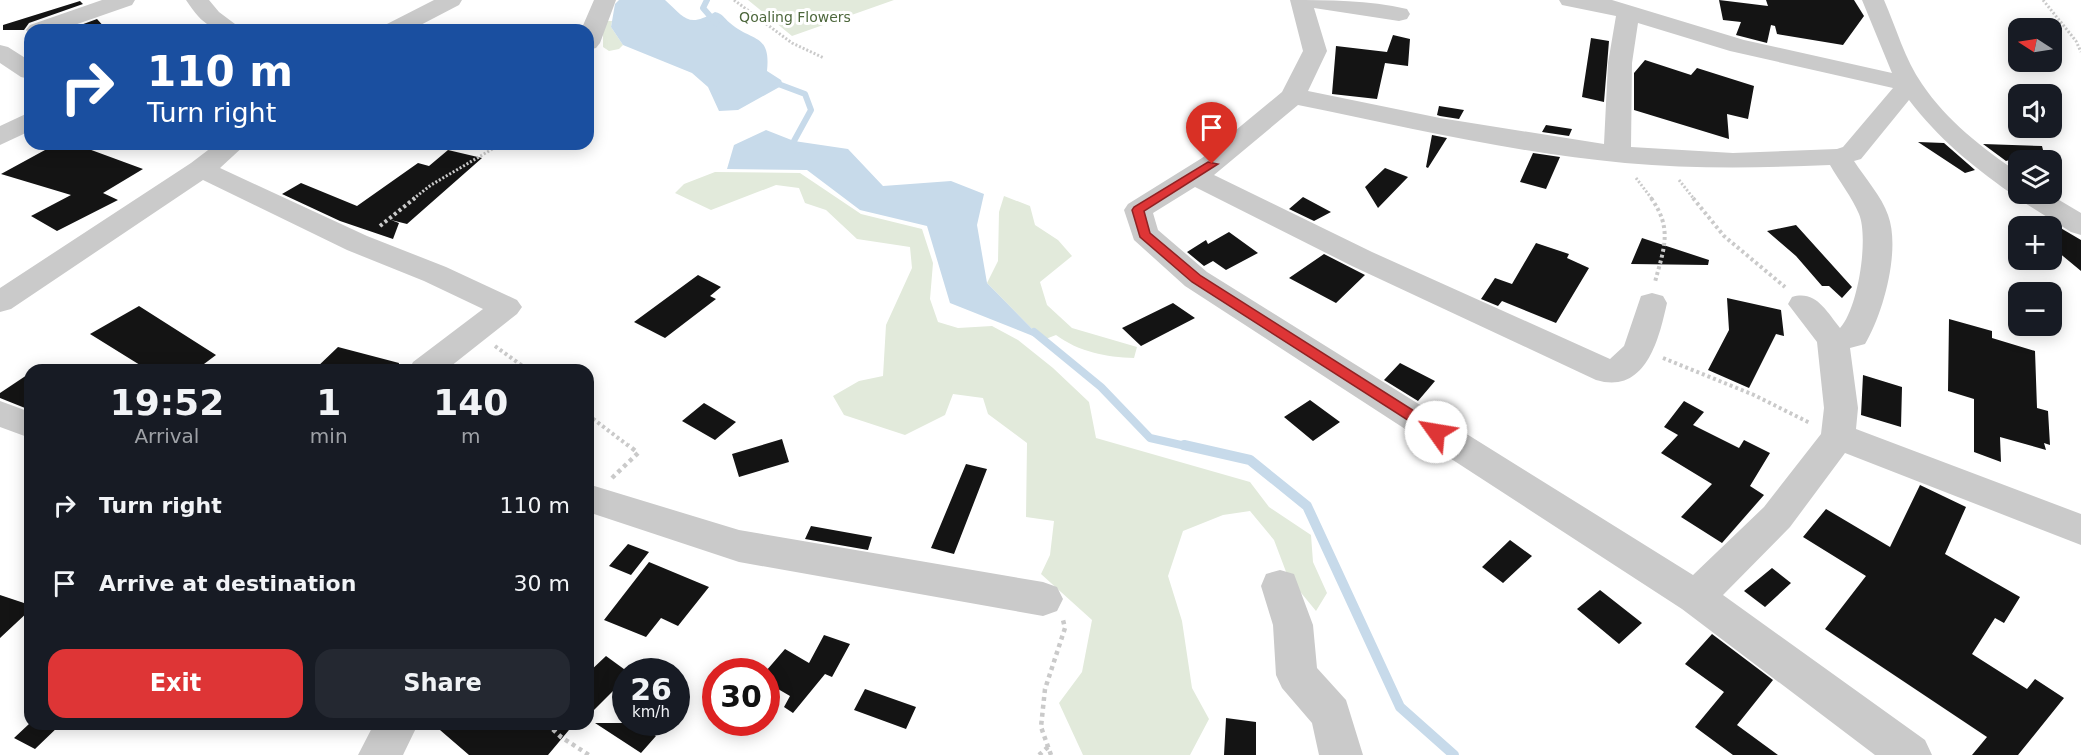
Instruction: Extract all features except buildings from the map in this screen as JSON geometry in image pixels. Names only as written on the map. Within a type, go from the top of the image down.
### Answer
[{"type":"street","points":[[55,24],[124,0]]},
{"type":"street","points":[[197,0],[211,17],[222,24]]},
{"type":"street","points":[[405,24],[451,0]]},
{"type":"street","points":[[594,28],[605,0]]},
{"type":"street","points":[[1301,0],[1315,51],[1293,96],[1212,164],[1138,210],[1144,234],[1196,279],[1696,597],[1910,755]]},
{"type":"street","points":[[1307,0],[1399,14]]},
{"type":"street","points":[[1570,0],[1612,8],[1628,15],[1699,32],[1738,46],[1909,84]]},
{"type":"street","points":[[1873,0],[1909,84],[1940,123],[1977,157],[2008,178]]},
{"type":"street","points":[[1617,154],[1620,63],[1628,15]]},
{"type":"street","points":[[0,43],[24,35]]},
{"type":"street","points":[[0,52],[24,68]]},
{"type":"street","points":[[1293,96],[1440,126],[1554,146],[1617,154],[1733,161],[1838,157],[1852,153],[1909,84]]},
{"type":"street","points":[[0,137],[24,123]]},
{"type":"street","points":[[4,294],[201,169],[225,150]]},
{"type":"street","points":[[1833,340],[1854,336],[1872,294],[1877,235],[1874,215],[1838,157]]},
{"type":"street","points":[[201,169],[357,243],[435,274],[506,307],[432,364]]},
{"type":"street","points":[[1195,176],[1362,260],[1608,372],[1621,370],[1639,349],[1652,303]]},
{"type":"street","points":[[2048,204],[2075,219]]},
{"type":"street","points":[[1696,597],[1777,517],[1820,464],[1838,436],[1841,408],[1833,340],[1803,304]]},
{"type":"street","points":[[0,414],[24,423]]},
{"type":"street","points":[[1838,436],[2081,530]]},
{"type":"street","points":[[594,500],[739,546],[1043,599]]},
{"type":"street","points":[[1280,586],[1293,626],[1297,675],[1331,714],[1341,755]]},
{"type":"street","points":[[380,755],[394,730]]},
{"type":"path","points":[[734,0],[792,43],[824,58]]},
{"type":"path","points":[[2043,0],[2076,41],[2081,52]]},
{"type":"path","points":[[357,243],[431,184],[490,150]]},
{"type":"path","points":[[1617,154],[1655,203],[1667,226],[1667,239],[1655,281],[1652,303]]},
{"type":"path","points":[[1660,156],[1724,236],[1774,276],[1803,304]]},
{"type":"path","points":[[475,331],[520,364]]},
{"type":"path","points":[[1639,349],[1754,395],[1838,436]]},
{"type":"path","points":[[594,420],[638,453]]},
{"type":"path","points":[[1043,599],[1061,607],[1065,628],[1045,689],[1041,727],[1051,755]]},
{"type":"path","points":[[553,730],[589,755]]},
{"type":"path","points":[[1039,755],[1048,747]]},
{"type":"green space","name":"Qoaling Flowers","points":[[748,0],[894,0],[792,36]]},
{"type":"green space","points":[[603,21],[612,21],[611,27],[623,45],[619,49],[609,51],[603,47]]},
{"type":"green space","points":[[715,172],[800,173],[861,214],[922,229],[933,263],[930,299],[938,322],[958,328],[992,326],[1018,340],[1053,368],[1089,402],[1096,438],[1250,482],[1269,507],[1311,535],[1313,562],[1327,593],[1316,611],[1288,577],[1274,540],[1250,511],[1223,515],[1183,531],[1168,576],[1182,621],[1192,688],[1209,719],[1190,755],[1083,755],[1059,703],[1082,672],[1092,620],[1041,574],[1050,555],[1054,521],[1026,517],[1027,443],[988,414],[983,398],[953,394],[945,415],[905,435],[844,415],[833,396],[859,381],[883,376],[886,325],[912,268],[910,247],[857,239],[826,210],[805,203],[799,188],[776,185],[711,210],[675,193],[684,184]]},
{"type":"green space","points":[[1004,196],[1030,206],[1035,225],[1058,240],[1072,256],[1040,282],[1047,305],[1072,328],[1137,347],[1134,358],[1093,352],[1074,346],[1056,335],[1043,340],[987,283],[998,261],[999,212]]},
{"type":"water","points":[[619,0],[665,0],[682,16],[693,20],[715,12],[720,14],[738,29],[763,44],[766,50],[767,71],[781,80],[783,85],[738,110],[719,111],[708,87],[692,73],[623,45],[611,27],[615,4]]},
{"type":"water","points":[[766,130],[794,141],[848,149],[883,186],[951,181],[984,194],[977,225],[987,283],[1043,340],[950,303],[927,226],[860,210],[807,170],[727,169],[734,145]]},
{"type":"waterway","points":[[707,0],[703,8],[716,23]]},
{"type":"waterway","points":[[773,82],[805,94],[811,110],[794,141],[797,151]]},
{"type":"waterway","points":[[1034,332],[1101,387],[1150,438],[1190,447]]},
{"type":"waterway","points":[[1184,445],[1250,460],[1307,506],[1400,707],[1454,755]]},
{"type":"route","points":[[1212,164],[1138,210],[1144,234],[1196,279],[1436,432]]}]
